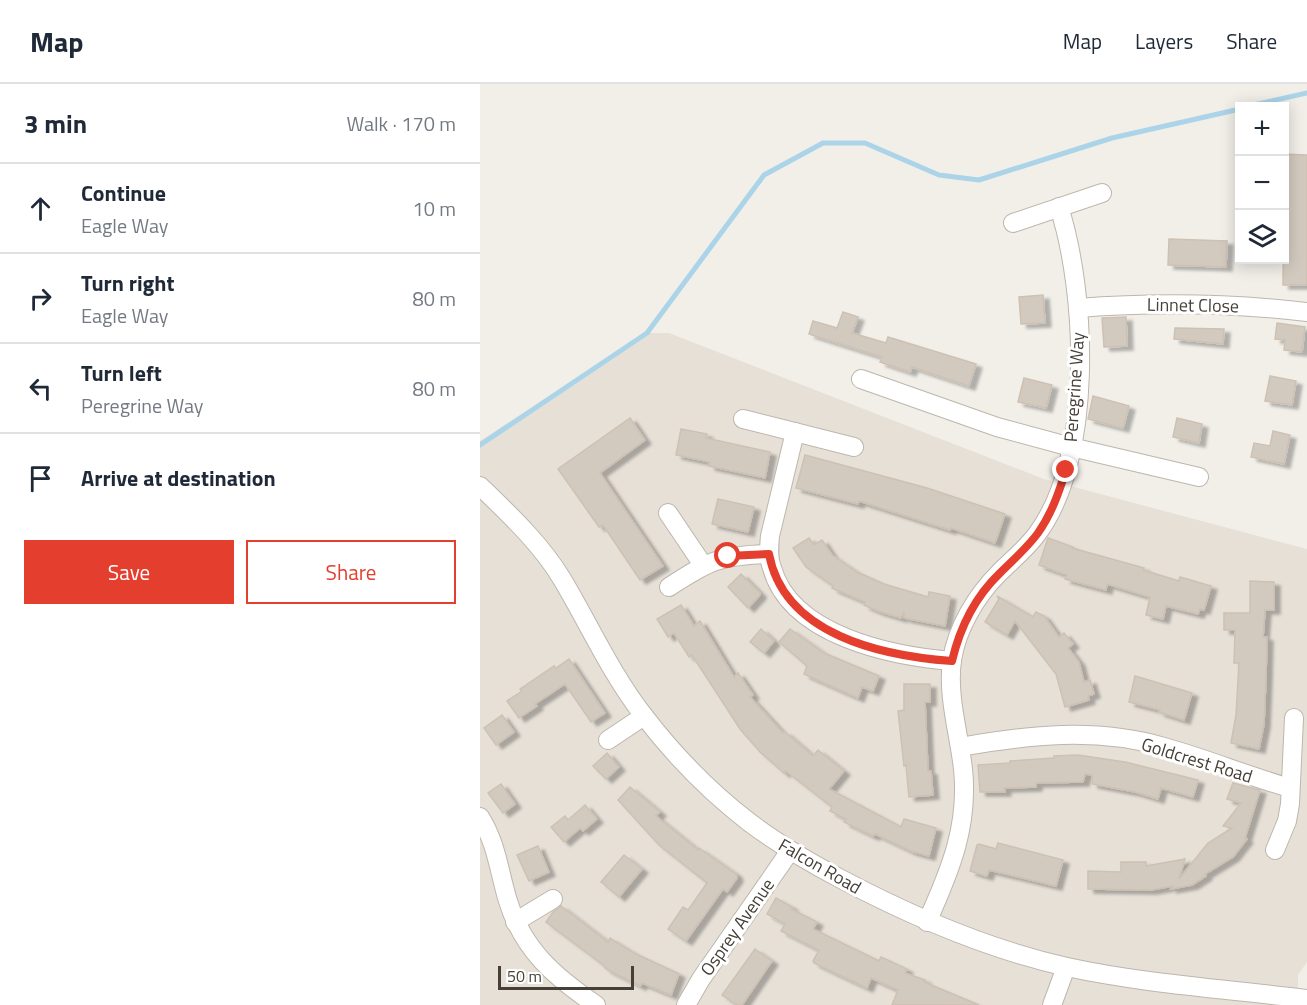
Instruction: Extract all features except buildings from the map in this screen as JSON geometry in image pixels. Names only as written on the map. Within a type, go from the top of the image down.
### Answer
[{"type":"street","points":[[1013,223],[1102,192]]},
{"type":"street","name":"Peregrine Way","points":[[927,922],[954,859],[959,839],[964,793],[953,702],[952,661],[956,642],[973,606],[998,574],[1027,546],[1050,514],[1062,486],[1071,447],[1077,406],[1078,308],[1068,236],[1059,207]]},
{"type":"street","name":"Linnet Close","points":[[1078,308],[1172,303],[1307,312]]},
{"type":"street","points":[[861,379],[965,416],[1071,447],[1199,477]]},
{"type":"street","points":[[743,419],[854,447]]},
{"type":"street","points":[[795,432],[773,518],[769,554],[777,582],[786,596],[813,620],[849,639],[896,654],[952,661]]},
{"type":"street","name":"Falcon Road","points":[[482,488],[529,535],[550,562],[603,653],[644,716],[709,787],[749,822],[790,851],[867,893],[927,922],[982,943],[1066,967],[1115,976],[1307,999]]},
{"type":"street","points":[[668,513],[703,565]]},
{"type":"street","points":[[669,587],[703,565],[728,556],[769,554]]},
{"type":"street","points":[[608,740],[644,716]]},
{"type":"street","points":[[1275,850],[1287,821],[1294,718]]},
{"type":"street","name":"Goldcrest Road","points":[[960,747],[1042,735],[1104,735],[1163,746],[1247,776],[1290,788]]},
{"type":"street","points":[[480,817],[498,856],[515,922],[536,956],[550,970],[596,1005]]},
{"type":"street","name":"Osprey Avenue","points":[[686,1005],[700,979],[790,851]]},
{"type":"street","points":[[515,922],[554,899]]},
{"type":"street","points":[[1052,1005],[1066,967]]},
{"type":"shaded area","points":[[647,333],[669,333],[1044,479],[1307,549],[1307,962],[1298,975],[1298,995],[1302,1005],[480,1005],[480,441]]},
{"type":"waterway","points":[[1267,102],[1307,93]]},
{"type":"waterway","points":[[480,445],[647,333],[764,175],[823,143],[865,143],[939,175],[979,180],[1112,138],[1235,110]]},
{"type":"route","points":[[728,556],[769,554],[777,582],[797,608],[813,620],[849,639],[905,656],[952,661],[956,642],[973,606],[998,574],[1038,533],[1050,514],[1066,470]]}]
